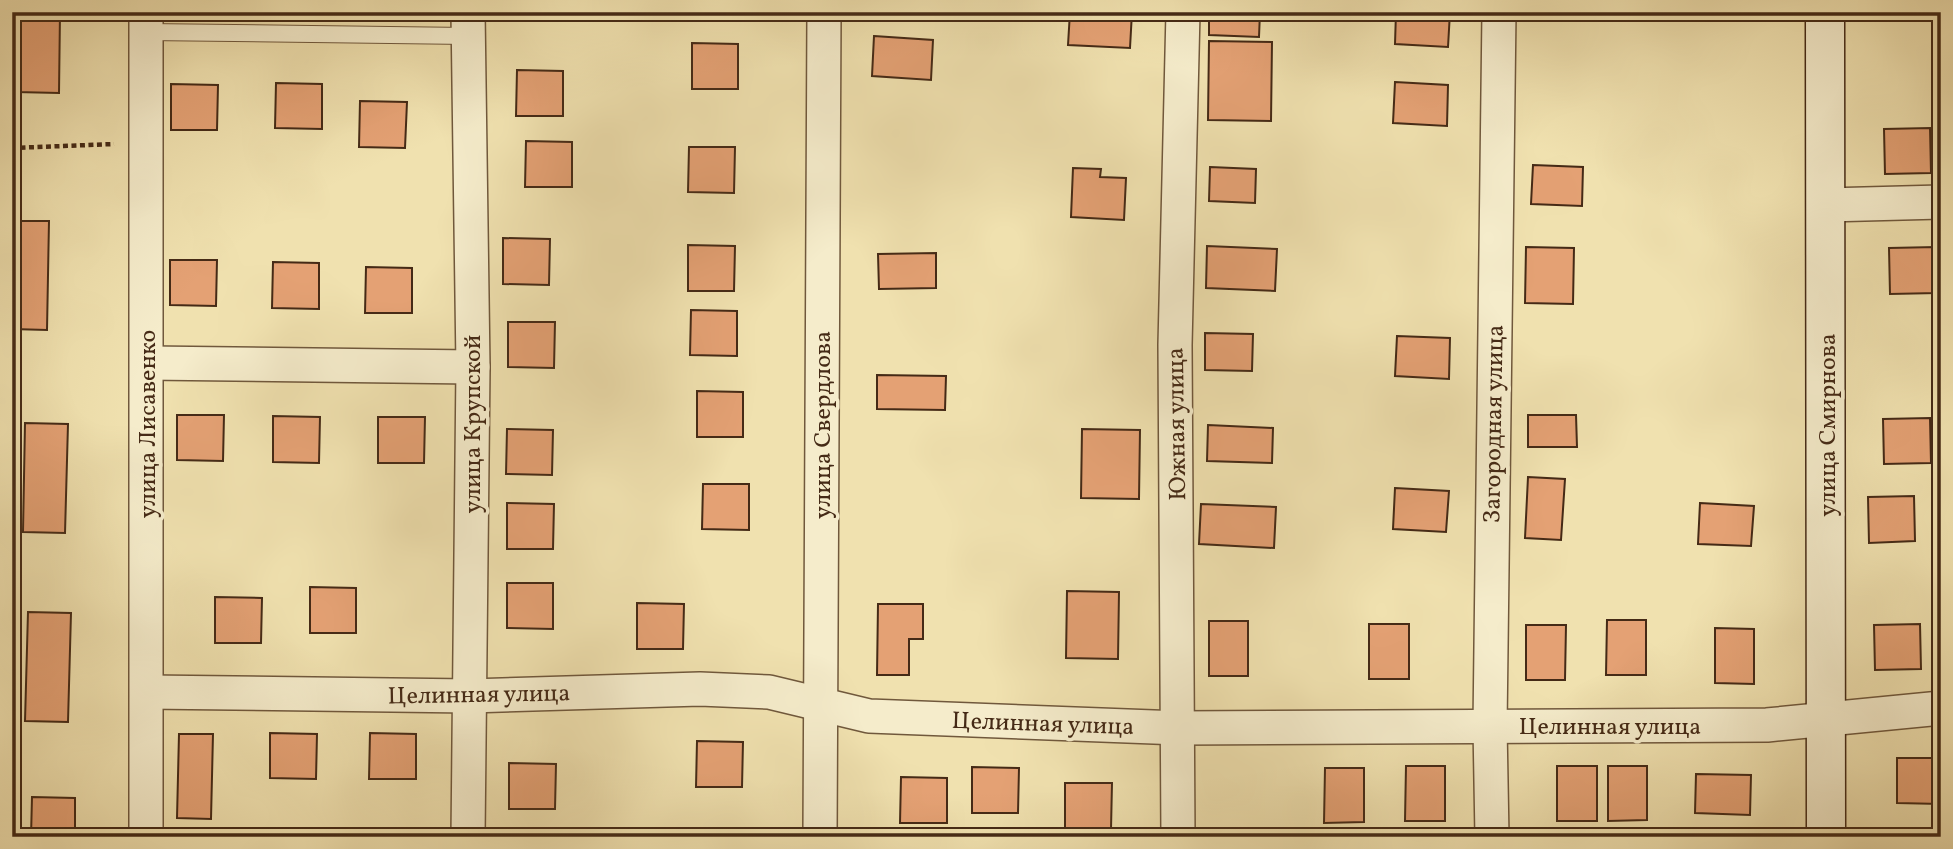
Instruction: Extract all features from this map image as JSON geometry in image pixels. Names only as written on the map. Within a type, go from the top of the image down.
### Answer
[{"type":"street","name":"улица Свердлова","points":[[820,837],[824,12]]},
{"type":"street","name":"Южная улица","points":[[1178,837],[1180,728],[1175,345],[1183,12]]},
{"type":"street","name":"Загородная улица","points":[[1492,837],[1490,726],[1499,12]]},
{"type":"street","name":"улица Смирнова","points":[[1825,12],[1828,718],[1826,837]]},
{"type":"street","name":"улица Лисавенко","points":[[146,22],[146,837]]},
{"type":"street","name":"улица Крупской","points":[[468,24],[473,367],[468,837]]},
{"type":"street","points":[[1826,205],[1941,202]]},
{"type":"street","points":[[148,363],[473,367]]},
{"type":"street","name":"Целинная улица","points":[[147,692],[470,696],[700,689],[769,692],[821,707],[869,716],[1180,728],[1767,725],[1941,708]]},
{"type":"lane","points":[[146,22],[468,24]]},
{"type":"path","points":[[12,148],[146,142]]},
{"type":"building","points":[[17,12],[60,12],[59,93],[16,92]]},
{"type":"building","points":[[1070,12],[1132,12],[1130,48],[1068,45]]},
{"type":"building","points":[[1209,12],[1260,12],[1259,37],[1209,35]]},
{"type":"building","points":[[1396,12],[1450,12],[1448,47],[1395,44]]},
{"type":"building","points":[[874,36],[933,40],[931,80],[872,76]]},
{"type":"building","points":[[1209,41],[1272,42],[1271,121],[1208,120]]},
{"type":"building","points":[[692,43],[738,44],[738,89],[692,89]]},
{"type":"building","points":[[517,70],[563,71],[563,116],[516,116]]},
{"type":"building","points":[[1395,82],[1448,85],[1447,126],[1393,123]]},
{"type":"building","points":[[276,83],[322,84],[322,129],[275,128]]},
{"type":"building","points":[[171,84],[218,85],[217,130],[171,130]]},
{"type":"building","points":[[360,101],[407,102],[405,148],[359,147]]},
{"type":"building","points":[[1930,128],[1931,173],[1885,174],[1884,129]]},
{"type":"building","points":[[526,141],[572,142],[572,187],[525,187]]},
{"type":"building","points":[[689,147],[735,147],[734,193],[688,192]]},
{"type":"building","points":[[1533,165],[1583,167],[1582,206],[1531,204]]},
{"type":"building","points":[[1210,167],[1256,169],[1255,203],[1209,201]]},
{"type":"building","points":[[1073,168],[1101,169],[1100,177],[1126,178],[1124,220],[1071,217]]},
{"type":"building","points":[[12,221],[49,221],[47,330],[12,329]]},
{"type":"building","points":[[503,238],[550,239],[549,285],[503,284]]},
{"type":"building","points":[[688,245],[735,246],[734,291],[688,291]]},
{"type":"building","points":[[1207,246],[1277,249],[1275,291],[1206,288]]},
{"type":"building","points":[[1526,247],[1574,248],[1573,304],[1525,303]]},
{"type":"building","points":[[1936,247],[1937,293],[1890,294],[1889,248]]},
{"type":"building","points":[[936,253],[936,288],[879,289],[878,254]]},
{"type":"building","points":[[170,260],[217,260],[216,306],[170,305]]},
{"type":"building","points":[[273,262],[319,263],[319,309],[272,308]]},
{"type":"building","points":[[366,267],[412,268],[412,313],[365,313]]},
{"type":"building","points":[[691,310],[737,311],[737,356],[690,355]]},
{"type":"building","points":[[508,322],[555,322],[554,368],[508,367]]},
{"type":"building","points":[[1205,333],[1253,334],[1252,371],[1205,370]]},
{"type":"building","points":[[1397,336],[1450,338],[1449,379],[1395,376]]},
{"type":"building","points":[[877,375],[946,376],[945,410],[877,409]]},
{"type":"building","points":[[697,391],[743,392],[743,437],[697,437]]},
{"type":"building","points":[[177,415],[224,415],[223,461],[177,460]]},
{"type":"building","points":[[1528,415],[1576,415],[1577,447],[1528,447]]},
{"type":"building","points":[[273,416],[320,417],[319,463],[273,462]]},
{"type":"building","points":[[378,417],[425,417],[424,463],[378,463]]},
{"type":"building","points":[[1930,418],[1931,463],[1884,464],[1883,419]]},
{"type":"building","points":[[25,423],[68,424],[65,533],[23,532]]},
{"type":"building","points":[[1208,425],[1273,428],[1272,463],[1207,461]]},
{"type":"building","points":[[507,429],[553,430],[552,475],[506,474]]},
{"type":"building","points":[[1082,429],[1140,430],[1139,499],[1081,498]]},
{"type":"building","points":[[1528,477],[1565,479],[1561,540],[1525,538]]},
{"type":"building","points":[[703,484],[749,484],[749,530],[702,529]]},
{"type":"building","points":[[1395,488],[1449,491],[1446,532],[1393,529]]},
{"type":"building","points":[[1914,496],[1915,541],[1869,543],[1868,497]]},
{"type":"building","points":[[507,503],[554,504],[553,549],[507,549]]},
{"type":"building","points":[[1700,503],[1754,506],[1751,546],[1698,544]]},
{"type":"building","points":[[1201,504],[1276,507],[1274,548],[1199,544]]},
{"type":"building","points":[[507,583],[553,583],[553,629],[507,628]]},
{"type":"building","points":[[310,587],[356,588],[356,633],[310,633]]},
{"type":"building","points":[[1067,591],[1119,592],[1118,659],[1066,658]]},
{"type":"building","points":[[215,597],[262,598],[261,643],[215,643]]},
{"type":"building","points":[[637,603],[684,604],[683,649],[637,649]]},
{"type":"building","points":[[878,604],[923,604],[923,639],[909,639],[909,675],[877,675]]},
{"type":"building","points":[[28,612],[71,613],[68,722],[25,721]]},
{"type":"building","points":[[1607,620],[1646,620],[1646,675],[1606,675]]},
{"type":"building","points":[[1209,621],[1248,621],[1248,676],[1209,676]]},
{"type":"building","points":[[1369,624],[1409,624],[1409,679],[1369,679]]},
{"type":"building","points":[[1920,624],[1921,669],[1875,670],[1874,625]]},
{"type":"building","points":[[1526,625],[1566,625],[1565,680],[1526,680]]},
{"type":"building","points":[[1715,628],[1754,629],[1754,684],[1715,683]]},
{"type":"building","points":[[270,733],[317,734],[316,779],[270,778]]},
{"type":"building","points":[[370,733],[416,734],[416,779],[369,779]]},
{"type":"building","points":[[179,734],[213,734],[211,819],[177,818]]},
{"type":"building","points":[[697,741],[743,742],[742,787],[696,787]]},
{"type":"building","points":[[1897,758],[1941,758],[1941,804],[1897,803]]},
{"type":"building","points":[[509,763],[556,764],[555,809],[509,809]]},
{"type":"building","points":[[1406,766],[1445,766],[1445,821],[1405,821]]},
{"type":"building","points":[[1557,766],[1597,766],[1597,821],[1557,821]]},
{"type":"building","points":[[1608,766],[1647,766],[1647,820],[1608,821]]},
{"type":"building","points":[[972,767],[1019,768],[1018,813],[972,813]]},
{"type":"building","points":[[1325,768],[1364,768],[1364,822],[1324,823]]},
{"type":"building","points":[[1696,774],[1751,775],[1750,815],[1695,813]]},
{"type":"building","points":[[901,777],[947,778],[947,823],[900,823]]},
{"type":"building","points":[[1065,783],[1112,783],[1111,829],[1065,828]]},
{"type":"building","points":[[32,797],[75,798],[75,837],[31,837]]}]
